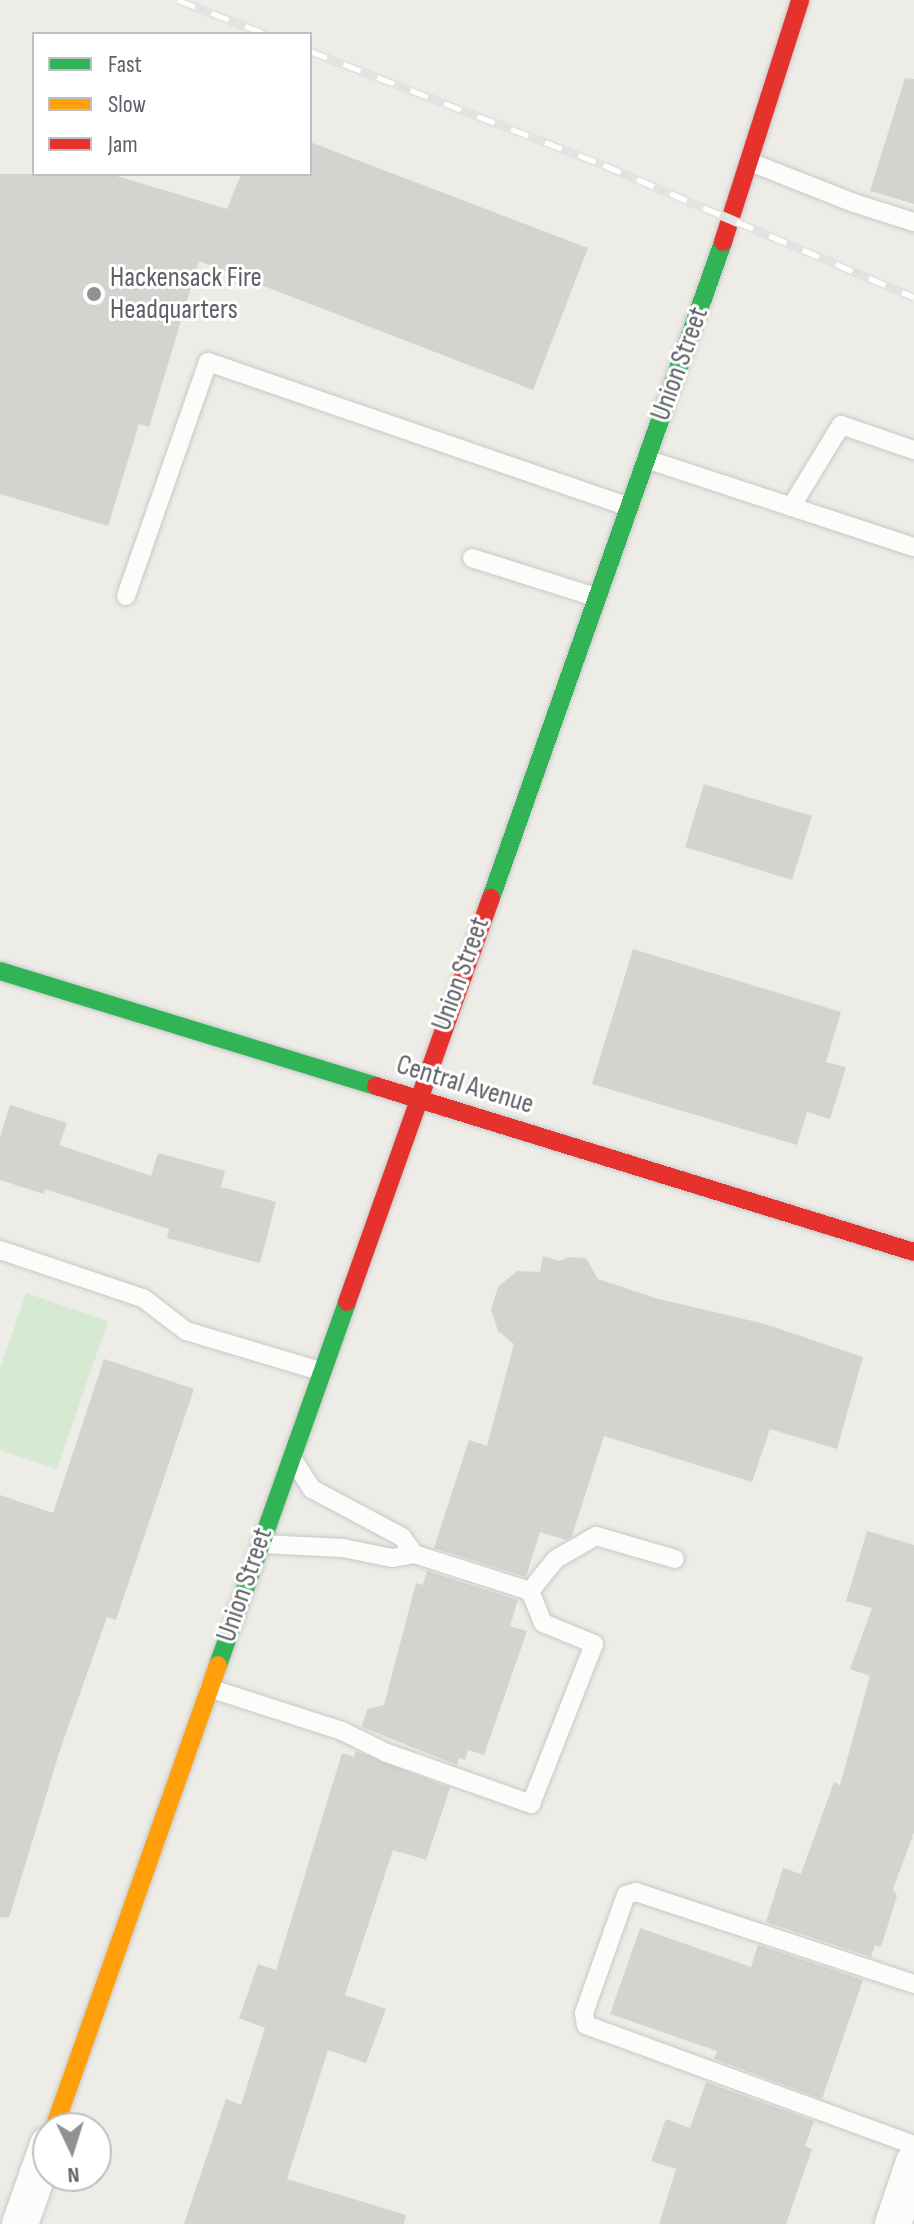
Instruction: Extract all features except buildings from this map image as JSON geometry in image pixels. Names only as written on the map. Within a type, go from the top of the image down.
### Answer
[{"type":"street","name":"Union Street","points":[[60,2112],[416,1099],[646,459],[750,162],[800,0]]},
{"type":"street","name":"Central Avenue","points":[[0,971],[914,1252]]},
{"type":"street","points":[[893,2224],[914,2162]]},
{"type":"street","points":[[20,2224],[32,2190]]},
{"type":"street","points":[[0,2221],[7,2224]]},
{"type":"lane","points":[[750,162],[854,203],[914,222]]},
{"type":"lane","points":[[126,596],[208,362],[629,507]]},
{"type":"lane","points":[[791,507],[841,425],[914,450]]},
{"type":"lane","points":[[646,459],[914,547]]},
{"type":"lane","points":[[472,558],[596,597]]},
{"type":"lane","points":[[0,1250],[143,1298],[186,1331],[320,1371]]},
{"type":"lane","points":[[290,1457],[312,1489],[402,1537],[414,1554]]},
{"type":"lane","points":[[530,1591],[556,1559],[596,1536],[675,1559]]},
{"type":"lane","points":[[259,1544],[343,1548],[392,1558],[414,1554],[530,1591]]},
{"type":"lane","points":[[209,1688],[342,1731],[387,1753],[531,1804],[594,1644],[543,1623],[530,1591]]},
{"type":"lane","points":[[914,1984],[636,1892],[626,1895],[584,2013],[586,2025],[914,2145]]},
{"type":"green space","points":[[26,1293],[108,1321],[57,1469],[0,1450],[0,1369]]},
{"type":"railway","points":[[178,0],[261,32]]},
{"type":"railway","points":[[312,52],[604,165],[914,297]]},
{"type":"traffic: fast","points":[[491,898],[723,242]]},
{"type":"traffic: fast","points":[[0,971],[376,1086]]},
{"type":"traffic: fast","points":[[218,1665],[347,1302]]},
{"type":"traffic: slow","points":[[60,2112],[218,1665]]},
{"type":"traffic: jam","points":[[723,242],[800,0]]},
{"type":"traffic: jam","points":[[347,1302],[491,898]]},
{"type":"traffic: jam","points":[[376,1086],[914,1252]]},
{"type":"place","name":"Hackensack Fire Headquarters","points":[[94,294]]}]
